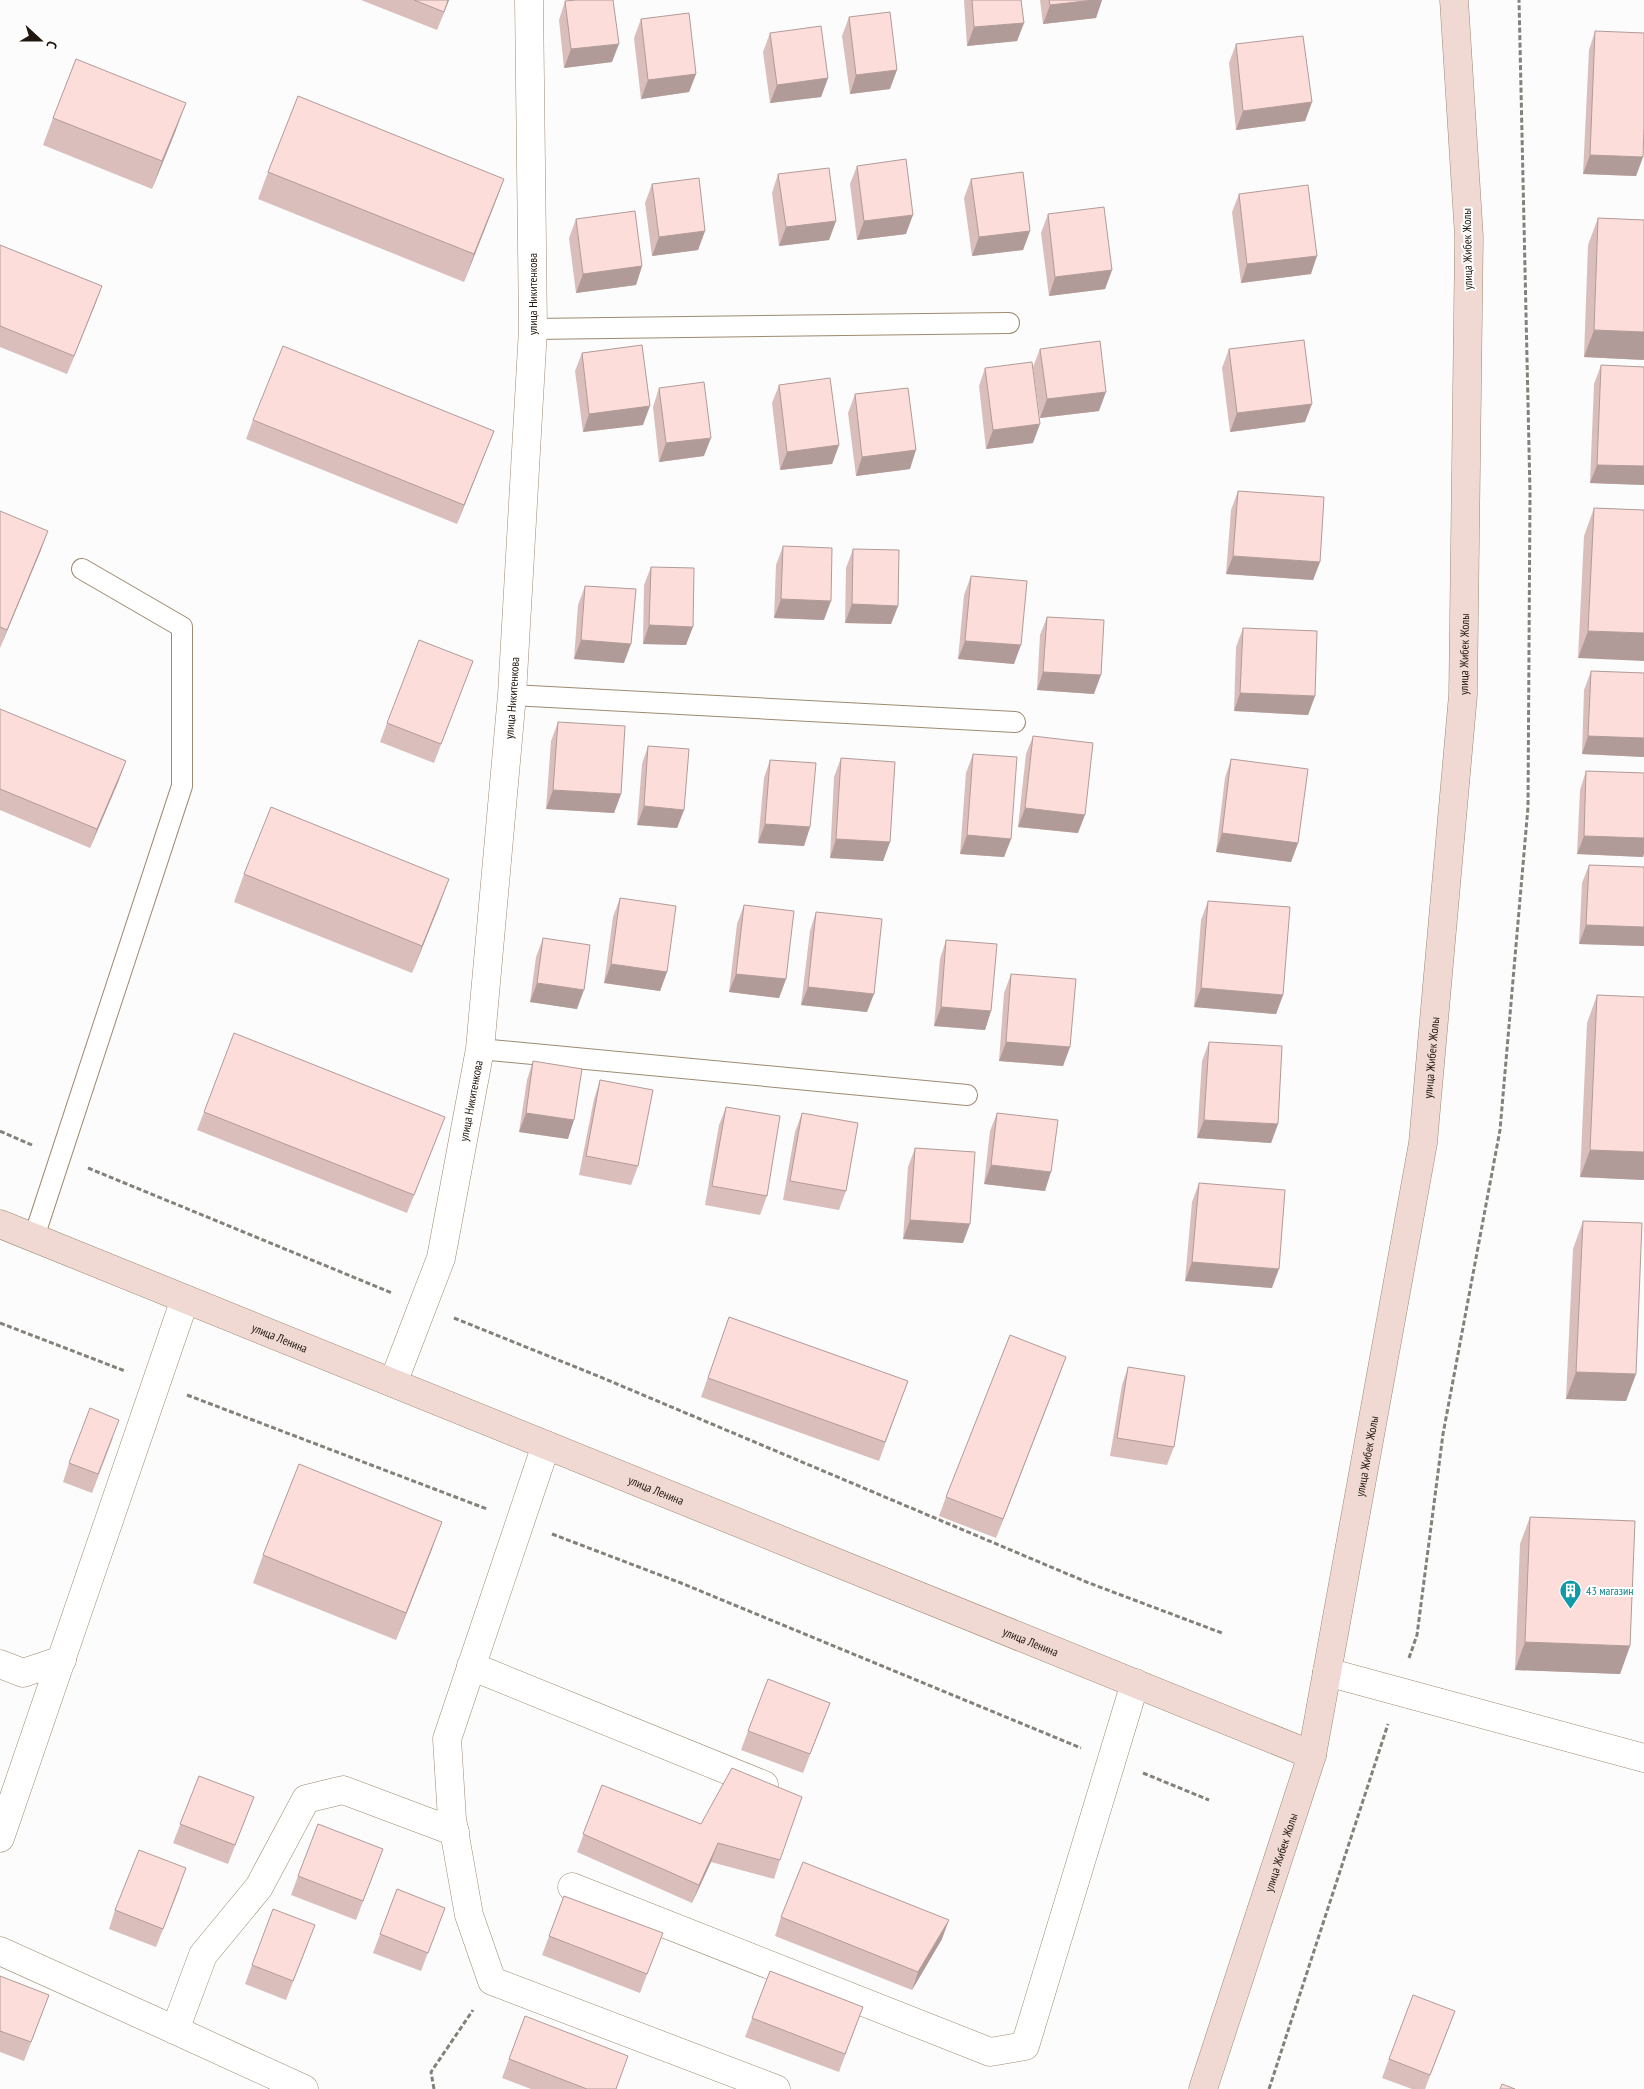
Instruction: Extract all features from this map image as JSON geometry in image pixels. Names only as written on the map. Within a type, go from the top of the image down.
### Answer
[{"type":"street","name":"улица Никитенкова","points":[[393,1383],[441,1258],[480,1049],[512,695],[533,329],[528,0]]},
{"type":"street","name":"улица Жибек Жолы","points":[[1203,2089],[1312,1755],[1423,1143],[1463,695],[1469,237],[1454,0]]},
{"type":"street","name":"улица Ленина","points":[[0,1224],[1312,1755]]},
{"type":"street","points":[[0,1838],[185,1299]]},
{"type":"street","points":[[546,1445],[447,1739],[455,1832],[469,1915],[492,1981],[776,2089]]},
{"type":"street","points":[[0,1664],[23,1673],[62,1660]]},
{"type":"street","points":[[472,1666],[782,1792]]},
{"type":"street","points":[[1327,1672],[1644,1758]]},
{"type":"street","points":[[572,1887],[990,2052],[1024,2046],[1135,1683]]},
{"type":"street","points":[[174,2030],[203,1955],[259,1887],[306,1799],[343,1790],[455,1832]]},
{"type":"street","points":[[0,1950],[304,2089]]},
{"type":"lane","points":[[533,329],[1008,323]]},
{"type":"lane","points":[[34,1237],[182,786],[182,627],[82,569]]},
{"type":"lane","points":[[512,695],[1015,722]]},
{"type":"lane","points":[[480,1049],[967,1095]]},
{"type":"path","points":[[0,1132],[36,1147]]},
{"type":"path","points":[[81,1166],[398,1296]]},
{"type":"path","points":[[453,1318],[598,1376],[1089,1583],[1222,1633]]},
{"type":"path","points":[[0,1323],[681,1583],[1209,1800]]},
{"type":"path","points":[[434,2089],[431,2072],[492,1981]]},
{"type":"building","points":[[414,0],[448,0],[444,12]]},
{"type":"building","points":[[613,0],[619,44],[571,49],[565,1]]},
{"type":"building","points":[[972,0],[1021,0],[1024,23],[974,27]]},
{"type":"building","points":[[1049,0],[1094,0],[1050,5]]},
{"type":"building","points":[[890,12],[897,70],[856,75],[849,17]]},
{"type":"building","points":[[689,13],[696,74],[648,80],[641,19]]},
{"type":"building","points":[[821,26],[828,78],[777,85],[770,33]]},
{"type":"building","points":[[1595,31],[1644,33],[1643,157],[1590,155]]},
{"type":"building","points":[[1303,36],[1312,102],[1243,111],[1236,44]]},
{"type":"building","points":[[76,59],[186,103],[162,161],[53,118]]},
{"type":"building","points":[[298,96],[504,179],[474,254],[268,172]]},
{"type":"building","points":[[906,159],[913,215],[864,221],[857,166]]},
{"type":"building","points":[[829,168],[836,221],[786,227],[778,174]]},
{"type":"building","points":[[1023,172],[1030,231],[979,237],[971,179]]},
{"type":"building","points":[[699,178],[705,231],[659,237],[652,184]]},
{"type":"building","points":[[1308,185],[1317,256],[1247,264],[1239,194]]},
{"type":"building","points":[[1104,207],[1112,270],[1055,277],[1048,214]]},
{"type":"building","points":[[635,211],[642,266],[583,274],[576,219]]},
{"type":"building","points":[[1598,218],[1644,220],[1644,332],[1594,330]]},
{"type":"building","points":[[0,245],[102,286],[74,356],[0,326]]},
{"type":"building","points":[[1304,340],[1312,404],[1237,413],[1229,349]]},
{"type":"building","points":[[1100,341],[1106,392],[1047,399],[1040,349]]},
{"type":"building","points":[[642,345],[650,406],[589,414],[582,353]]},
{"type":"building","points":[[283,346],[494,431],[464,505],[253,420]]},
{"type":"building","points":[[1032,362],[1040,424],[993,430],[985,368]]},
{"type":"building","points":[[1601,365],[1644,367],[1644,466],[1597,465]]},
{"type":"building","points":[[830,378],[839,445],[787,452],[779,385]]},
{"type":"building","points":[[704,382],[711,438],[666,443],[659,388]]},
{"type":"building","points":[[908,388],[916,450],[862,457],[855,394]]},
{"type":"building","points":[[1238,491],[1324,497],[1320,562],[1233,556]]},
{"type":"building","points":[[1594,508],[1644,510],[1644,633],[1588,631]]},
{"type":"building","points":[[0,511],[48,531],[7,630],[0,627]]},
{"type":"building","points":[[783,546],[832,548],[831,601],[781,599]]},
{"type":"building","points":[[853,549],[899,550],[898,606],[852,604]]},
{"type":"building","points":[[651,567],[694,568],[693,627],[649,625]]},
{"type":"building","points":[[971,576],[1027,581],[1021,645],[965,641]]},
{"type":"building","points":[[585,586],[636,589],[631,644],[581,640]]},
{"type":"building","points":[[1047,617],[1104,620],[1101,675],[1043,672]]},
{"type":"building","points":[[1243,628],[1317,631],[1315,696],[1240,693]]},
{"type":"building","points":[[419,640],[473,661],[441,744],[387,723]]},
{"type":"building","points":[[1591,671],[1644,673],[1644,738],[1588,736]]},
{"type":"building","points":[[0,709],[126,761],[97,829],[0,789]]},
{"type":"building","points":[[558,722],[625,726],[621,794],[553,790]]},
{"type":"building","points":[[1033,736],[1093,743],[1085,815],[1025,808]]},
{"type":"building","points":[[648,746],[689,749],[684,810],[644,806]]},
{"type":"building","points":[[973,754],[1017,757],[1011,839],[967,835]]},
{"type":"building","points":[[841,758],[895,762],[890,842],[836,839]]},
{"type":"building","points":[[1231,759],[1308,769],[1298,843],[1222,833]]},
{"type":"building","points":[[770,760],[816,763],[810,827],[765,824]]},
{"type":"building","points":[[1586,771],[1644,773],[1644,838],[1584,836]]},
{"type":"building","points":[[271,807],[449,879],[422,946],[244,874]]},
{"type":"building","points":[[1589,865],[1644,867],[1644,927],[1586,925]]},
{"type":"building","points":[[620,898],[676,906],[667,972],[611,964]]},
{"type":"building","points":[[1208,901],[1290,907],[1283,995],[1201,988]]},
{"type":"building","points":[[744,905],[794,911],[786,979],[736,974]]},
{"type":"building","points":[[816,912],[882,919],[874,994],[808,987]]},
{"type":"building","points":[[543,938],[590,945],[584,990],[537,983]]},
{"type":"building","points":[[946,940],[997,944],[991,1011],[941,1007]]},
{"type":"building","points":[[1011,974],[1076,979],[1070,1047],[1006,1042]]},
{"type":"building","points":[[1597,995],[1644,997],[1644,1152],[1590,1150]]},
{"type":"building","points":[[234,1033],[445,1117],[414,1195],[204,1112]]},
{"type":"building","points":[[1209,1042],[1282,1046],[1278,1124],[1204,1120]]},
{"type":"building","points":[[533,1061],[582,1069],[574,1120],[526,1113]]},
{"type":"building","points":[[600,1080],[653,1090],[638,1166],[586,1156]]},
{"type":"building","points":[[726,1107],[780,1116],[767,1196],[712,1186]]},
{"type":"building","points":[[802,1113],[858,1123],[846,1191],[790,1181]]},
{"type":"building","points":[[997,1113],[1058,1120],[1051,1172],[991,1165]]},
{"type":"building","points":[[915,1148],[975,1152],[970,1224],[910,1220]]},
{"type":"building","points":[[1199,1183],[1285,1190],[1279,1269],[1192,1262]]},
{"type":"building","points":[[1583,1221],[1642,1223],[1636,1374],[1576,1372]]},
{"type":"building","points":[[729,1317],[908,1381],[885,1442],[708,1378]]},
{"type":"building","points":[[1010,1335],[1066,1357],[1003,1519],[946,1497]]},
{"type":"building","points":[[1128,1367],[1185,1376],[1174,1447],[1117,1438]]},
{"type":"building","points":[[90,1408],[119,1420],[98,1474],[69,1463]]},
{"type":"building","points":[[299,1464],[442,1522],[406,1613],[263,1555]]},
{"type":"building","name":"43 магазин","points":[[1530,1517],[1635,1521],[1630,1646],[1525,1642]]},
{"type":"building","points":[[768,1679],[830,1703],[810,1754],[748,1731]]},
{"type":"building","points":[[732,1768],[802,1797],[780,1860],[718,1843],[699,1885],[583,1834],[602,1785],[701,1824]]},
{"type":"building","points":[[199,1776],[254,1797],[235,1845],[180,1824]]},
{"type":"building","points":[[318,1824],[383,1849],[363,1901],[298,1876]]},
{"type":"building","points":[[139,1850],[186,1868],[163,1929],[115,1910]]},
{"type":"building","points":[[803,1862],[949,1920],[918,1972],[781,1917]]},
{"type":"building","points":[[397,1889],[445,1908],[428,1953],[380,1934]]},
{"type":"building","points":[[564,1896],[663,1933],[647,1974],[549,1936]]},
{"type":"building","points":[[273,1909],[315,1925],[293,1981],[252,1965]]},
{"type":"building","points":[[770,1971],[863,2007],[845,2054],[752,2018]]},
{"type":"building","points":[[0,1976],[49,1995],[31,2042],[0,2031]]},
{"type":"building","points":[[1413,1995],[1455,2011],[1430,2075],[1389,2059]]},
{"type":"building","points":[[525,2016],[628,2056],[616,2089],[587,2089],[509,2059]]},
{"type":"building","points":[[1502,2084],[1515,2089],[1500,2089]]},
{"type":"place","name":"43 магазин","points":[[1570,1609]]}]
